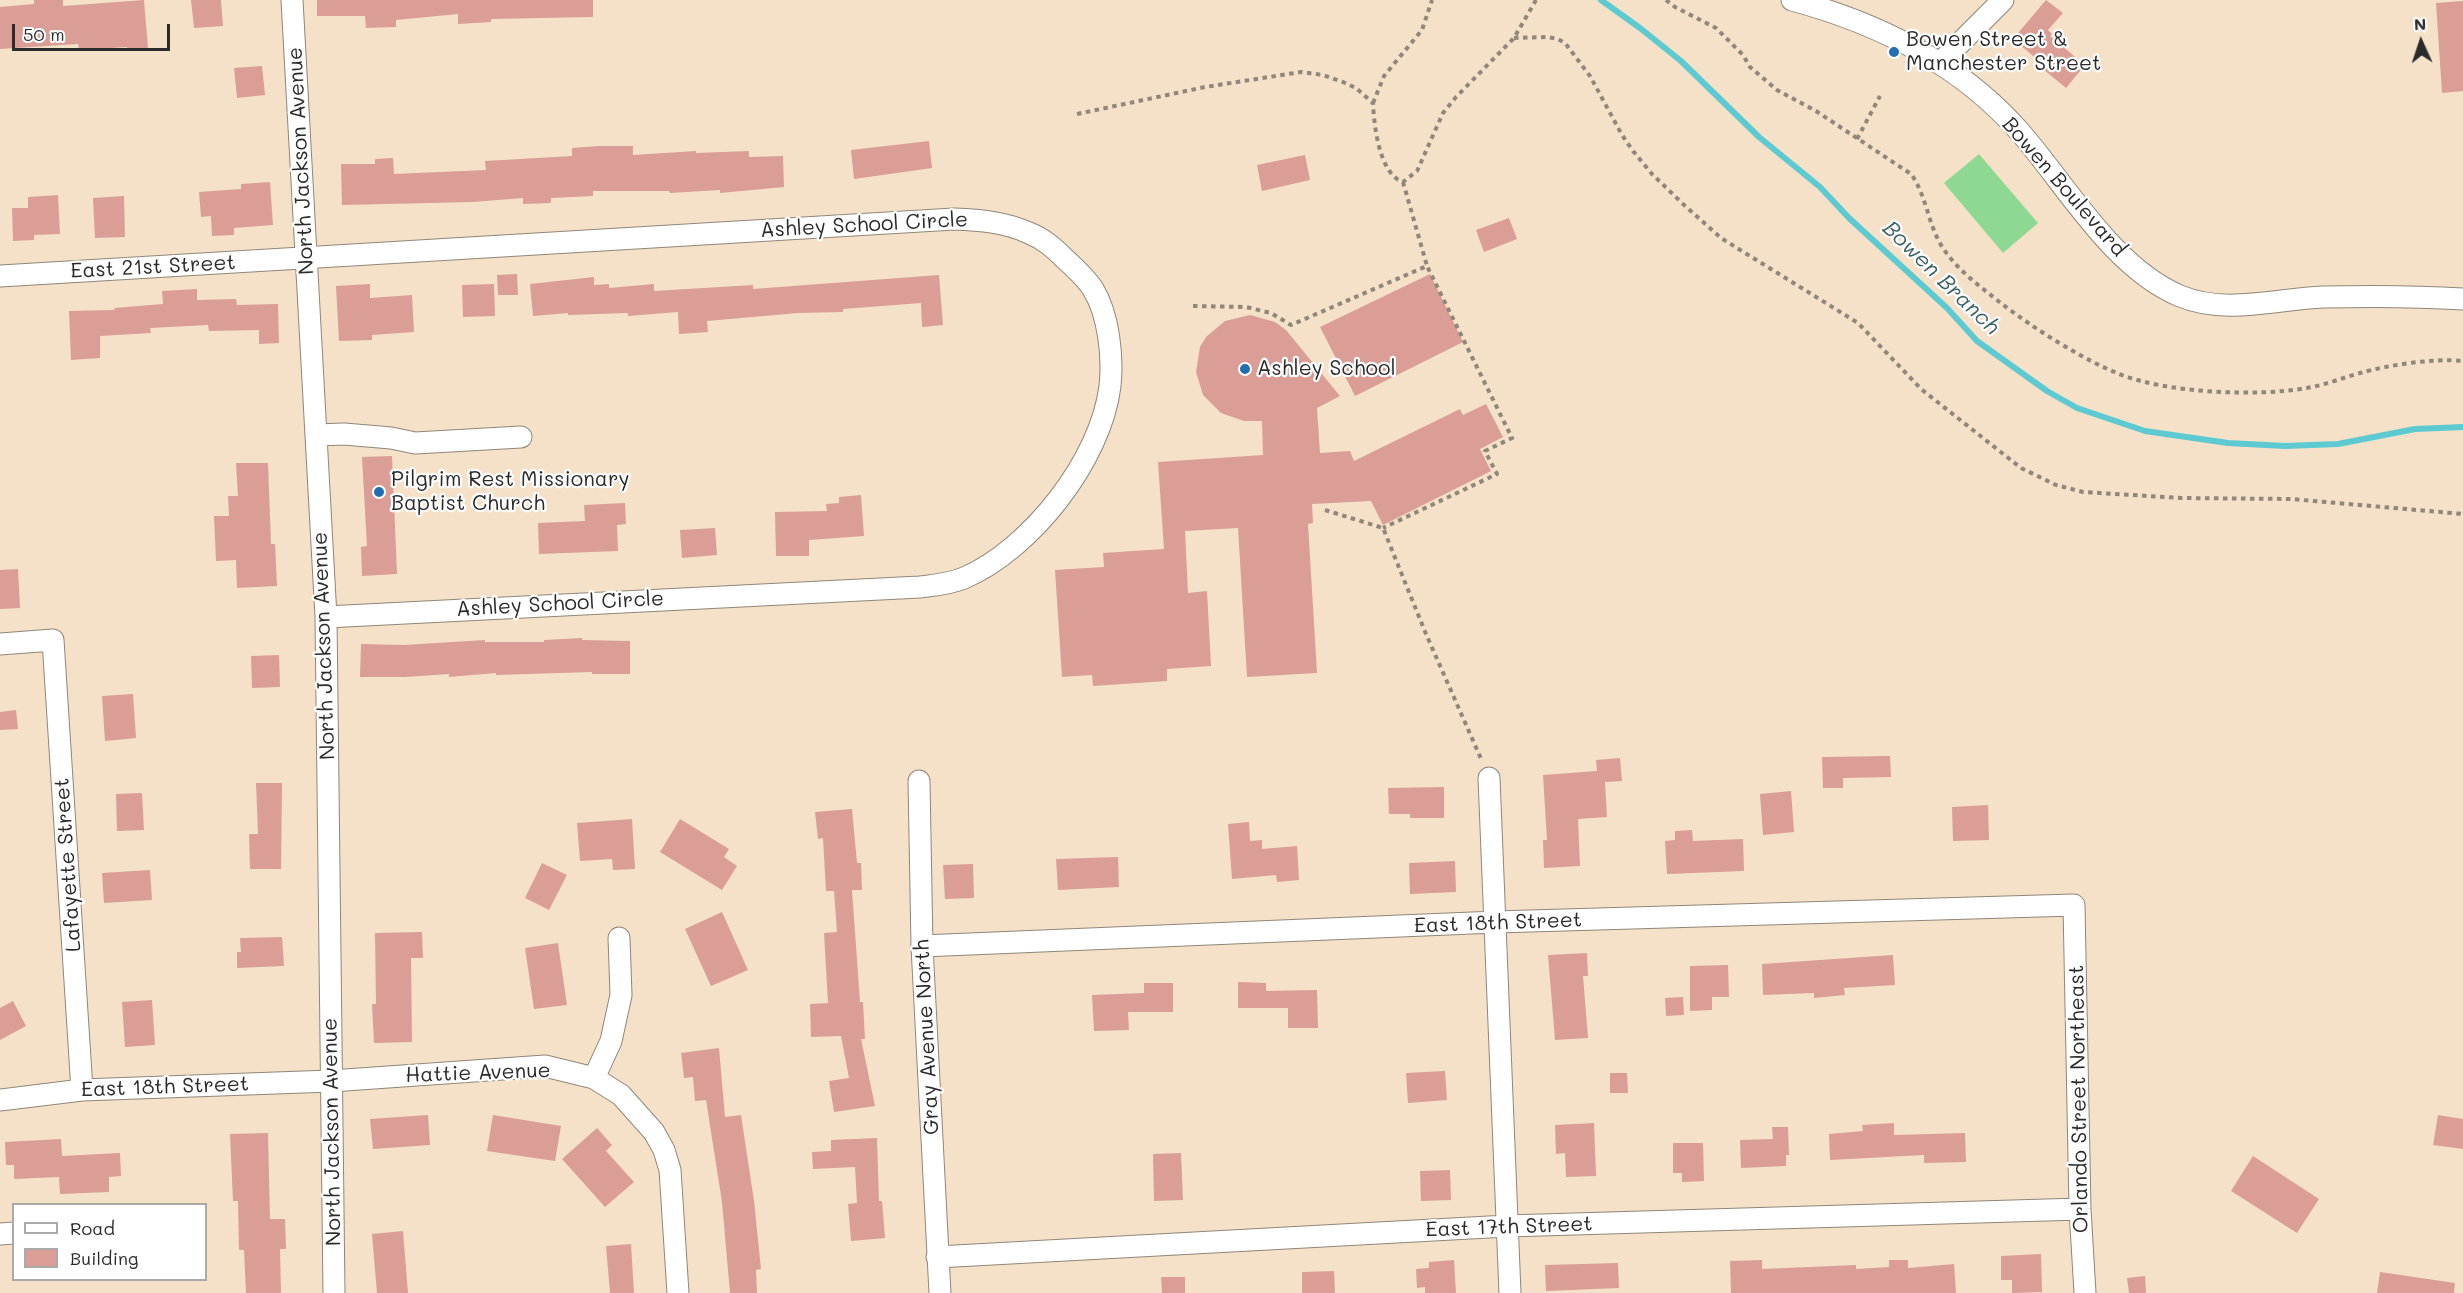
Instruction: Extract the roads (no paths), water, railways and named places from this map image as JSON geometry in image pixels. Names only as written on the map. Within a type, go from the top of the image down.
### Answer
[{"type":"street","name":"North Jackson Avenue","points":[[292,0],[326,617],[334,1293]]},
{"type":"street","name":"Bowen Boulevard","points":[[1792,0],[1825,9],[1884,32],[1940,63],[1964,81],[2020,132],[2111,246],[2145,277],[2179,296],[2215,305],[2234,306],[2321,297],[2420,296],[2463,299]]},
{"type":"street","points":[[1940,63],[2002,0]]},
{"type":"street","name":"Ashley School Circle","points":[[307,258],[814,226],[954,219],[980,220],[1030,233],[1047,242],[1060,254],[1094,290],[1106,324],[1110,345],[1110,388],[1105,409],[1099,427],[1072,481],[1055,504],[1028,533],[990,565],[964,578],[949,583],[920,587],[326,617]]},
{"type":"street","name":"East 21st Street","points":[[0,276],[307,258]]},
{"type":"street","points":[[316,435],[344,434],[415,442],[521,437]]},
{"type":"street","name":"Lafayette Street","points":[[0,644],[53,640],[82,1090]]},
{"type":"street","points":[[1490,778],[1510,1293]]},
{"type":"street","name":"Gray Avenue North","points":[[919,781],[922,946],[940,1293]]},
{"type":"street","name":"East 18th Street","points":[[922,946],[1496,922],[2074,905]]},
{"type":"street","name":"Orlando Street Northeast","points":[[2074,905],[2080,1209],[2085,1293]]},
{"type":"street","points":[[594,1078],[611,1041],[621,995],[619,938]]},
{"type":"street","name":"Hattie Avenue","points":[[331,1081],[545,1066],[594,1078],[621,1095],[654,1132],[664,1150],[670,1170],[678,1293]]},
{"type":"street","name":"East 18th Street","points":[[0,1100],[82,1090],[331,1081]]},
{"type":"street","name":"East 17th Street","points":[[937,1257],[1507,1226],[2080,1209]]},
{"type":"waterway","name":"Bowen Branch","points":[[1601,0],[1681,61],[1759,137],[1820,187],[1849,218],[1947,308],[1977,341],[2047,391],[2077,408],[2145,431],[2228,443],[2285,446],[2338,444],[2415,429],[2463,427]]},
{"type":"place","name":"Bowen Street & Manchester Street","points":[[1894,52]]},
{"type":"place","name":"Ashley School","points":[[1245,369]]},
{"type":"place","name":"Pilgrim Rest Missionary Baptist Church","points":[[379,492]]}]
